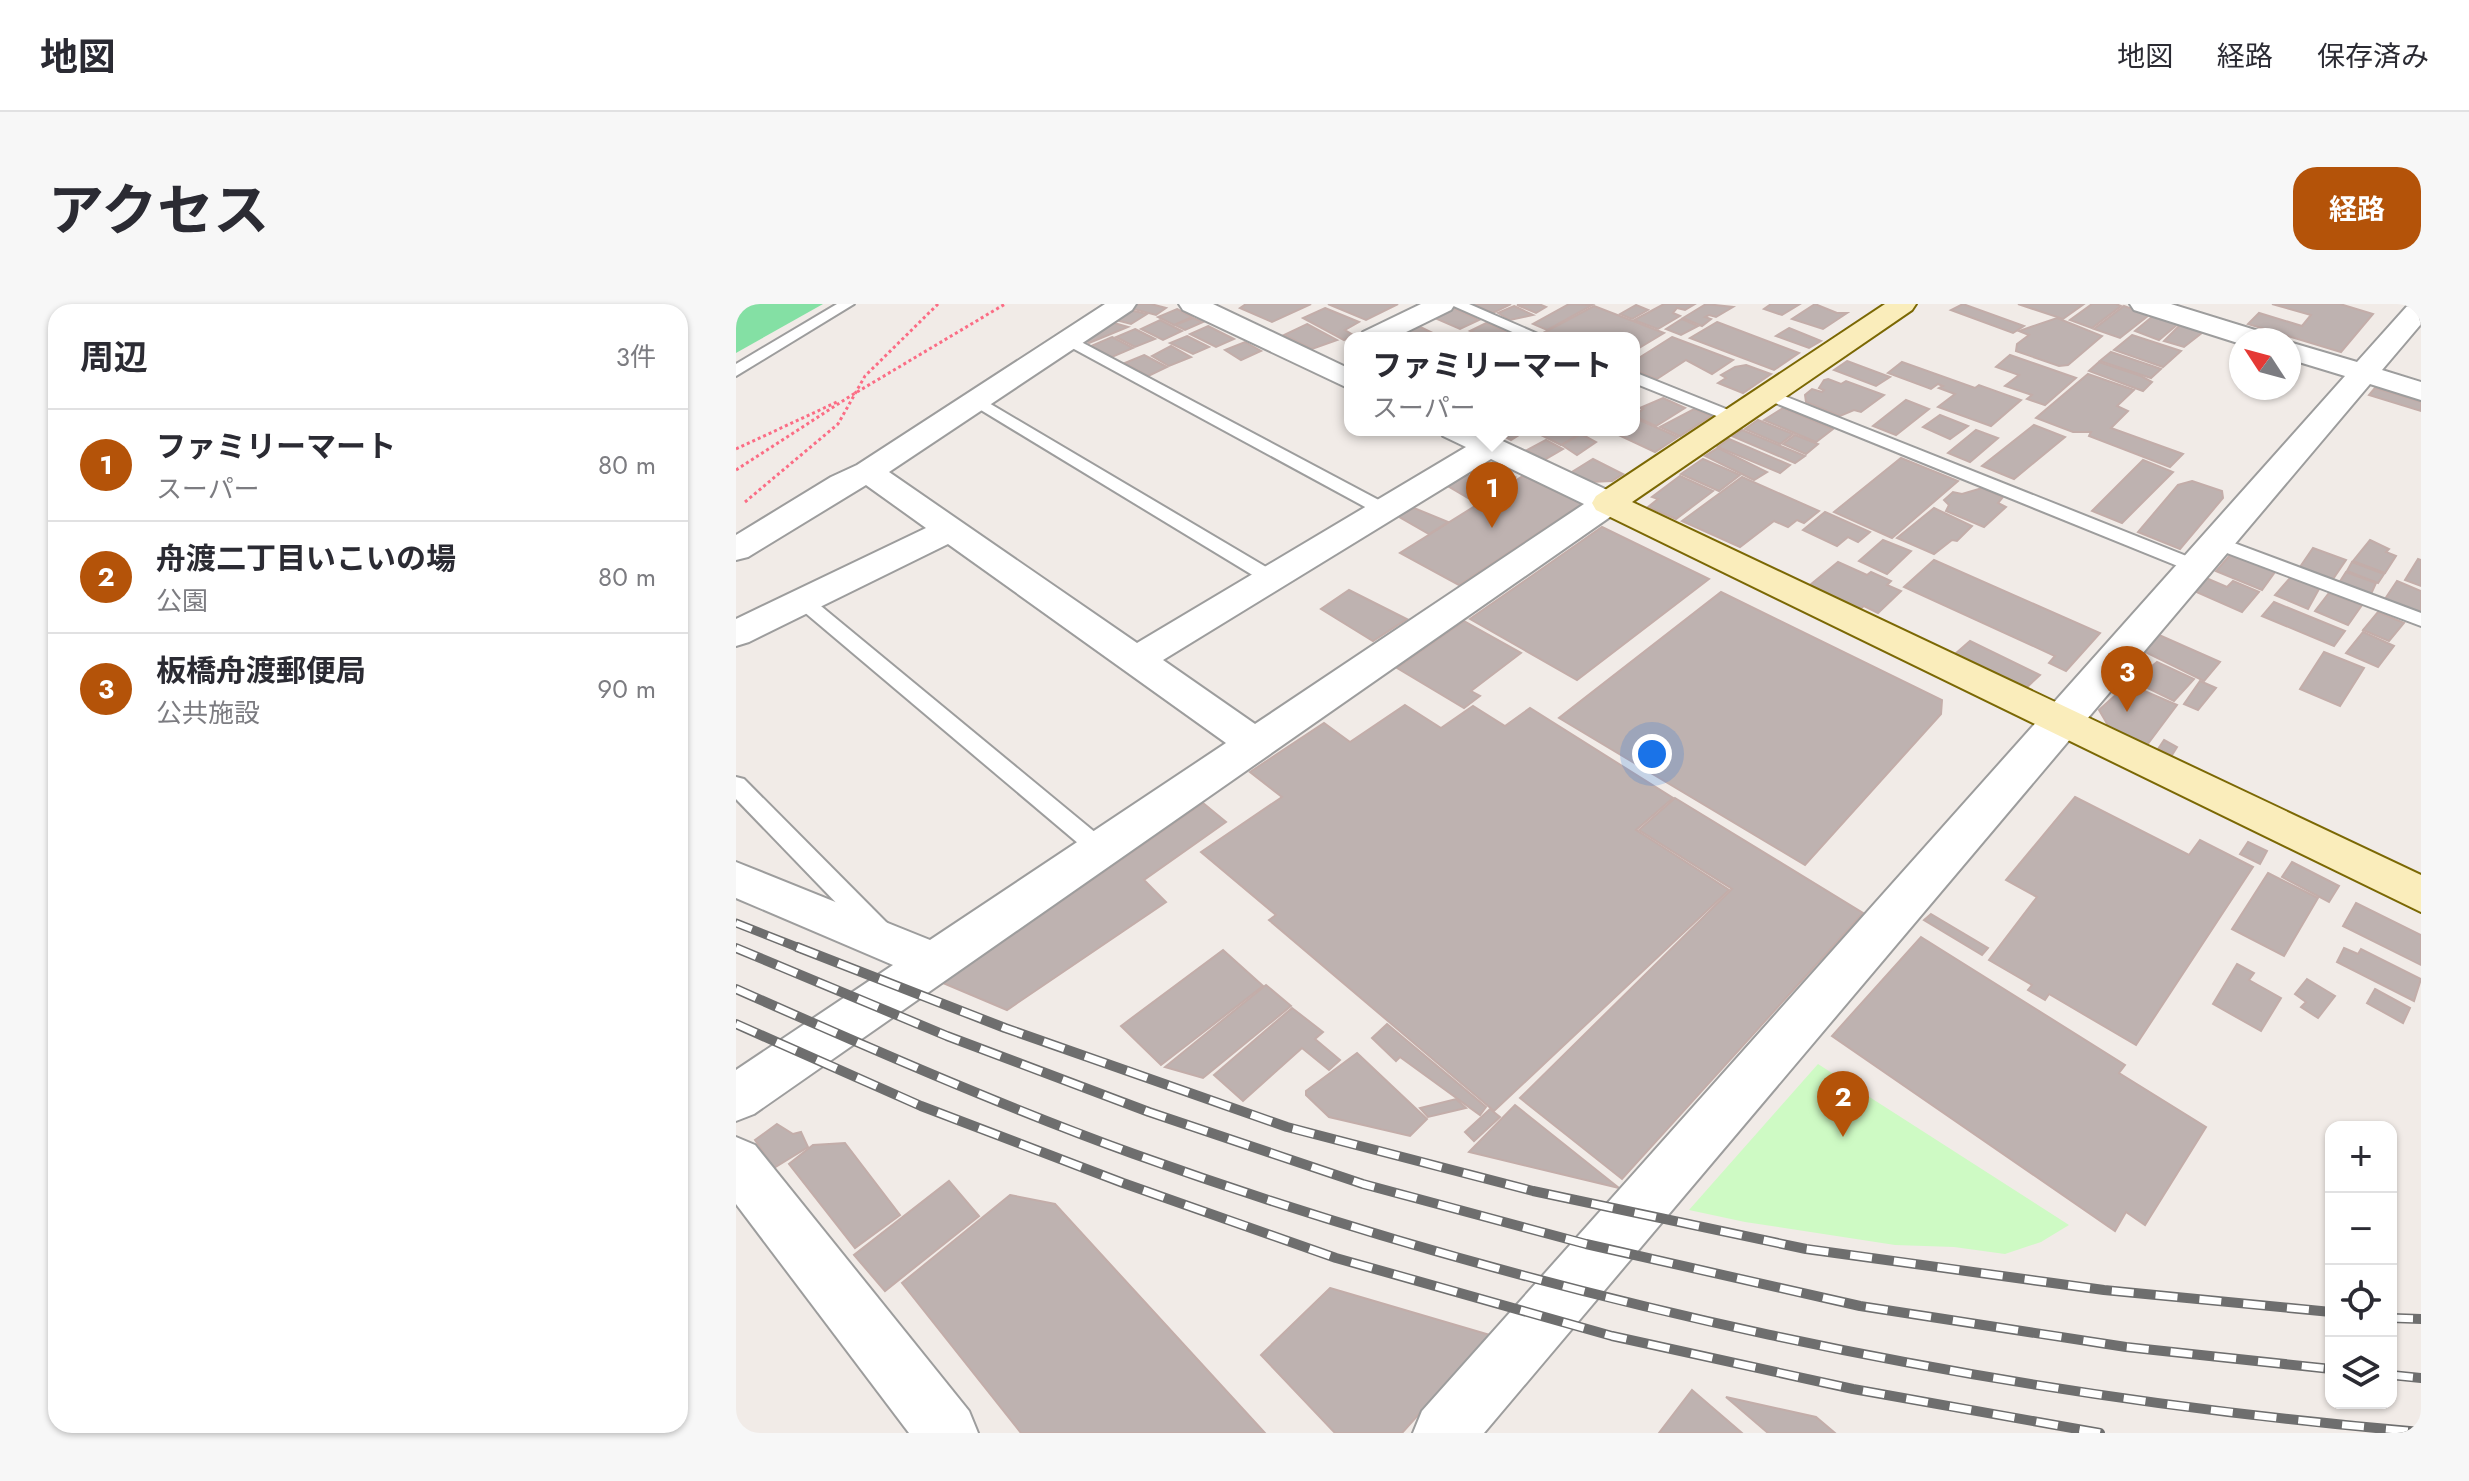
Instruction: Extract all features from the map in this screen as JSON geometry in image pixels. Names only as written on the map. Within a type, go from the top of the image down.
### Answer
[{"type":"street","points":[[736,550],[842,484],[868,472],[1123,304]]},
{"type":"street","points":[[1192,304],[1344,377]]},
{"type":"street","points":[[1385,332],[1442,304]]},
{"type":"street","points":[[736,1098],[1903,304]]},
{"type":"street","points":[[2143,304],[2229,331]]},
{"type":"street","points":[[1444,1433],[2421,307]]},
{"type":"street","points":[[1319,365],[1344,353]]},
{"type":"street","points":[[2301,354],[2421,391]]},
{"type":"street","points":[[1466,436],[2421,895]]},
{"type":"street","points":[[1136,660],[1489,447]]},
{"type":"street","points":[[868,472],[1256,744]]},
{"type":"street","points":[[736,634],[950,530]]},
{"type":"street","points":[[736,879],[934,962]]},
{"type":"street","points":[[736,1162],[947,1433]]},
{"type":"lane","points":[[736,371],[847,304]]},
{"type":"lane","points":[[1456,304],[1524,332]]},
{"type":"lane","points":[[1068,340],[1384,510]]},
{"type":"lane","points":[[1640,379],[1735,418]]},
{"type":"lane","points":[[1769,395],[2208,555],[2421,620]]},
{"type":"lane","points":[[977,401],[1271,578]]},
{"type":"lane","points":[[803,601],[1100,849]]},
{"type":"lane","points":[[736,785],[890,942]]},
{"type":"path","points":[[736,509],[838,424],[865,376],[938,304]]},
{"type":"path","points":[[736,470],[852,395],[1005,304]]},
{"type":"path","points":[[736,449],[852,395]]},
{"type":"green space","points":[[736,304],[823,304],[736,353]]},
{"type":"green space","points":[[1818,1064],[2069,1225],[2041,1242],[2005,1254],[1954,1247],[1895,1245],[1745,1222],[1689,1210]]},
{"type":"building","points":[[1137,304],[1166,308],[1156,315],[1130,308]]},
{"type":"building","points":[[1246,304],[1311,304],[1272,322],[1240,308]]},
{"type":"building","points":[[1328,304],[1398,304],[1366,320]]},
{"type":"building","points":[[1473,304],[1511,304],[1493,313]]},
{"type":"building","points":[[1539,304],[1546,307],[1536,313],[1517,305]]},
{"type":"building","points":[[1569,304],[1592,305],[1547,330],[1533,324]]},
{"type":"building","points":[[1664,304],[1695,304],[1685,310],[1677,308],[1673,313],[1680,316],[1658,329],[1634,320]]},
{"type":"building","points":[[1706,304],[1733,307],[1716,317],[1705,317],[1711,319],[1702,326],[1683,318]]},
{"type":"building","points":[[1771,304],[1800,304],[1782,315],[1764,309]]},
{"type":"building","points":[[1815,304],[1837,313],[1847,313],[1823,329],[1792,319]]},
{"type":"building","points":[[1963,304],[2024,326],[2013,333],[1951,310]]},
{"type":"building","points":[[2018,304],[2084,304],[2063,319]]},
{"type":"building","points":[[2092,304],[2121,306],[2092,328],[2070,320]]},
{"type":"building","points":[[2272,304],[2340,304],[2373,314],[2341,352],[2301,340],[2301,328],[2261,328],[2248,324],[2259,313],[2302,326],[2311,315]]},
{"type":"building","points":[[1636,305],[1648,310],[1632,319],[1620,314]]},
{"type":"building","points":[[1449,306],[1479,320],[1460,329],[1430,316]]},
{"type":"building","points":[[1514,306],[1533,315],[1510,320],[1498,313]]},
{"type":"building","points":[[1594,306],[1664,333],[1640,347],[1640,332],[1545,332]]},
{"type":"building","points":[[2124,306],[2149,315],[2120,338],[2094,329]]},
{"type":"building","points":[[1325,308],[1359,322],[1345,330],[1348,332],[1344,332],[1344,340],[1303,318]]},
{"type":"building","points":[[1125,309],[1147,314],[1131,324],[1112,319]]},
{"type":"building","points":[[1177,309],[1192,317],[1174,325],[1158,317]]},
{"type":"building","points":[[2153,316],[2178,324],[2159,340],[2135,331]]},
{"type":"building","points":[[1193,318],[1203,322],[1185,330],[1175,325]]},
{"type":"building","points":[[2057,318],[2102,336],[2068,365],[2059,366],[2016,351],[2017,344],[2029,335],[2019,331]]},
{"type":"building","points":[[1682,319],[1698,326],[1681,335],[1666,329]]},
{"type":"building","points":[[1160,320],[1182,331],[1163,340],[1141,329]]},
{"type":"building","points":[[1107,321],[1128,327],[1089,343],[1083,337]]},
{"type":"building","points":[[1717,322],[1799,353],[1774,370],[1690,338]]},
{"type":"building","points":[[1486,323],[1508,332],[1472,332],[1470,331]]},
{"type":"building","points":[[1307,324],[1337,340],[1312,349],[1284,335]]},
{"type":"building","points":[[1414,324],[1431,332],[1398,332]]},
{"type":"building","points":[[2181,324],[2203,332],[2184,347],[2164,341]]},
{"type":"building","points":[[1208,326],[1234,339],[1216,347],[1190,334]]},
{"type":"building","points":[[1789,328],[1821,341],[1809,348],[1776,336]]},
{"type":"building","points":[[1135,329],[1155,339],[1135,347],[1116,337]]},
{"type":"building","points":[[2132,335],[2181,351],[2163,367],[2114,350]]},
{"type":"building","points":[[1187,336],[1209,347],[1193,354],[1170,343]]},
{"type":"building","points":[[1112,337],[1133,348],[1112,357],[1091,346]]},
{"type":"building","points":[[1672,337],[1733,360],[1712,374],[1686,360],[1657,379],[1640,372],[1640,357]]},
{"type":"building","points":[[1245,342],[1261,351],[1241,360],[1225,350]]},
{"type":"building","points":[[1171,346],[1191,357],[1169,366],[1152,356]]},
{"type":"building","points":[[2111,352],[2161,369],[2151,378],[2100,361]]},
{"type":"building","points":[[1144,355],[1167,367],[1148,376],[1125,363]]},
{"type":"building","points":[[2010,355],[2076,378],[2045,405],[2027,399],[2032,395],[2005,386],[2019,375],[1996,367]]},
{"type":"building","points":[[1847,361],[1890,377],[1876,386],[1834,370]]},
{"type":"building","points":[[1902,362],[1975,388],[1979,385],[2021,400],[1991,426],[1938,407],[1955,394],[1939,388],[1943,386],[1938,384],[1931,389],[1888,373]]},
{"type":"building","points":[[2099,362],[2152,382],[2143,391],[2089,371]]},
{"type":"building","points":[[1746,365],[1771,374],[1743,393],[1718,383],[1726,378],[1721,375]]},
{"type":"building","points":[[2088,374],[2134,390],[2117,406],[2128,411],[2111,428],[2183,454],[2170,467],[2089,436],[2091,432],[2073,432],[2036,418]]},
{"type":"building","points":[[1828,379],[1841,384],[1846,381],[1884,395],[1861,412],[1854,410],[1840,416],[1806,402],[1805,395],[1812,389],[1822,392],[1824,390],[1819,388]]},
{"type":"building","points":[[2375,388],[2421,402],[2421,411],[2369,395]]},
{"type":"building","points":[[1663,398],[1685,408],[1656,426],[1640,419],[1643,409],[1640,408]]},
{"type":"building","points":[[1906,400],[1929,409],[1896,435],[1873,426]]},
{"type":"building","points":[[1783,408],[1833,429],[1816,442],[1764,420]]},
{"type":"building","points":[[1694,409],[1711,416],[1680,436],[1660,427]]},
{"type":"building","points":[[1940,415],[1968,426],[1950,439],[1923,427]]},
{"type":"building","points":[[1640,420],[1678,437],[1655,452],[1621,436],[1640,436]]},
{"type":"building","points":[[1758,420],[1793,434],[1780,444],[1745,429]]},
{"type":"building","points":[[2034,425],[2065,437],[2014,479],[1982,466]]},
{"type":"building","points":[[1742,430],[1805,456],[1795,463],[1732,436]]},
{"type":"building","points":[[1976,430],[1998,438],[1970,462],[1948,453]]},
{"type":"building","points":[[1795,435],[1818,444],[1806,454],[1783,444]]},
{"type":"building","points":[[1543,436],[1576,436],[1561,445]]},
{"type":"building","points":[[1578,436],[1596,442],[1577,455],[1562,445]]},
{"type":"building","points":[[1729,439],[1790,465],[1780,473],[1718,447]]},
{"type":"building","points":[[1546,440],[1563,449],[1544,460],[1527,450]]},
{"type":"building","points":[[1718,448],[1767,472],[1754,480],[1705,456]]},
{"type":"building","points":[[1901,458],[1958,481],[1892,538],[1834,512]]},
{"type":"building","points":[[1593,459],[1623,474],[1612,481],[1590,482],[1572,472]]},
{"type":"building","points":[[1703,459],[1740,475],[1719,491],[1681,474]]},
{"type":"building","points":[[2143,460],[2173,472],[2122,523],[2092,511]]},
{"type":"building","points":[[1491,464],[1515,477],[1496,487],[1470,473]]},
{"type":"building","points":[[1466,474],[1494,491],[1475,502],[1446,485]]},
{"type":"building","points":[[1523,476],[1582,504],[1459,585],[1400,553]]},
{"type":"building","points":[[1680,476],[1713,491],[1676,519],[1648,507],[1658,499],[1652,497]]},
{"type":"building","points":[[1742,477],[1819,511],[1804,523],[1797,520],[1788,527],[1774,521],[1740,547],[1682,521]]},
{"type":"building","points":[[2192,481],[2222,491],[2223,498],[2180,549],[2138,532],[2178,485]]},
{"type":"building","points":[[1982,488],[2003,497],[1998,503],[2006,507],[1984,527],[1946,511],[1949,505],[1944,500],[1953,492],[1962,494]]},
{"type":"building","points":[[1414,508],[1448,522],[1429,534],[1394,514]]},
{"type":"building","points":[[1934,508],[1972,526],[1957,541],[1952,540],[1934,554],[1897,538]]},
{"type":"building","points":[[1825,512],[1870,532],[1858,542],[1848,537],[1837,546],[1803,530]]},
{"type":"building","points":[[1602,527],[1709,579],[1577,680],[1470,619]]},
{"type":"building","points":[[1883,540],[1911,551],[1887,574],[1859,561]]},
{"type":"building","points":[[2370,540],[2396,556],[2385,573],[2353,561]]},
{"type":"building","points":[[2313,548],[2346,560],[2333,579],[2300,567]]},
{"type":"building","points":[[2230,555],[2275,572],[2262,590],[2216,571]]},
{"type":"building","points":[[2418,559],[2421,560],[2421,586],[2405,580]]},
{"type":"building","points":[[1934,560],[2100,633],[2066,671],[2049,663],[2055,656],[1904,587]]},
{"type":"building","points":[[1838,562],[1867,575],[1871,572],[1891,581],[1887,585],[1901,591],[1878,613],[1864,606],[1860,609],[1810,585]]},
{"type":"building","points":[[2352,562],[2384,574],[2378,583],[2347,571]]},
{"type":"building","points":[[2346,572],[2376,583],[2371,594],[2339,583]]},
{"type":"building","points":[[2291,577],[2319,589],[2308,609],[2275,595]]},
{"type":"building","points":[[2206,578],[2227,587],[2233,581],[2259,592],[2242,612],[2194,591]]},
{"type":"building","points":[[2397,581],[2421,591],[2421,613],[2385,599]]},
{"type":"building","points":[[1349,590],[1407,619],[1373,641],[1321,609]]},
{"type":"building","points":[[1721,592],[1942,700],[1941,714],[1805,865],[1559,718]]},
{"type":"building","points":[[2329,593],[2362,605],[2348,625],[2315,611]]},
{"type":"building","points":[[2274,602],[2345,631],[2334,646],[2262,616]]},
{"type":"building","points":[[2378,612],[2404,623],[2389,641],[2363,630]]},
{"type":"building","points":[[1464,621],[1521,653],[1471,691],[1480,696],[1464,708],[1397,668]]},
{"type":"building","points":[[2363,632],[2394,646],[2378,667],[2346,653]]},
{"type":"building","points":[[2159,635],[2220,662],[2204,681],[2145,652]]},
{"type":"building","points":[[1970,641],[2040,675],[2025,689],[1955,654]]},
{"type":"building","points":[[2324,652],[2364,668],[2340,706],[2300,689]]},
{"type":"building","points":[[2143,662],[2152,666],[2157,662],[2194,679],[2174,701],[2127,678]]},
{"type":"building","points":[[2200,681],[2216,688],[2198,710],[2184,704]]},
{"type":"building","points":[[2128,684],[2177,705],[2147,745],[2109,727],[2099,710]]},
{"type":"building","points":[[1405,705],[1441,728],[1473,706],[1505,726],[1530,708],[1673,798],[1636,830],[1729,890],[1494,1111],[1269,920],[1276,915],[1201,852],[1282,797],[1250,772],[1324,723],[1350,742]]},
{"type":"building","points":[[2164,740],[2177,747],[2172,755],[2158,749]]},
{"type":"building","points":[[2075,797],[2189,855],[2200,840],[2253,867],[2136,1045],[2049,994],[2045,1000],[2028,990],[2032,985],[1989,960],[2037,897],[2006,880]]},
{"type":"building","points":[[1675,798],[1863,913],[1622,1179],[1520,1098],[1732,889],[1639,830]]},
{"type":"building","points":[[1203,803],[1226,822],[1144,880],[1166,902],[1007,1010],[943,983]]},
{"type":"building","points":[[2248,842],[2267,851],[2260,864],[2240,854]]},
{"type":"building","points":[[2292,862],[2339,886],[2329,902],[2282,877]]},
{"type":"building","points":[[2268,873],[2318,898],[2284,956],[2232,929]]},
{"type":"building","points":[[2356,903],[2421,935],[2421,965],[2343,926]]},
{"type":"building","points":[[1931,914],[1988,948],[1982,955],[1924,920]]},
{"type":"building","points":[[1921,937],[2125,1065],[2119,1073],[2206,1127],[2145,1225],[2126,1212],[2115,1231],[1832,1036]]},
{"type":"building","points":[[2344,948],[2358,954],[2361,949],[2421,979],[2414,1001],[2337,962]]},
{"type":"building","points":[[1223,950],[1263,986],[1161,1065],[1121,1026]]},
{"type":"building","points":[[2237,964],[2254,973],[2249,980],[2281,998],[2261,1031],[2213,1004]]},
{"type":"building","points":[[2307,979],[2335,996],[2318,1018],[2301,1007],[2306,1002],[2295,994]]},
{"type":"building","points":[[1266,985],[1291,1006],[1203,1078],[1165,1067]]},
{"type":"building","points":[[2375,989],[2410,1008],[2403,1023],[2367,1003]]},
{"type":"building","points":[[1292,1008],[1323,1032],[1315,1039],[1340,1060],[1329,1070],[1302,1048],[1243,1101],[1214,1075]]},
{"type":"building","points":[[1387,1024],[1486,1107],[1480,1115],[1400,1057],[1396,1061],[1372,1038]]},
{"type":"building","points":[[1357,1053],[1427,1119],[1410,1136],[1329,1117],[1306,1095],[1306,1091]]},
{"type":"building","points":[[1456,1099],[1466,1108],[1428,1117],[1420,1108]]},
{"type":"building","points":[[1515,1105],[1619,1188],[1469,1152]]},
{"type":"building","points":[[1490,1109],[1500,1117],[1474,1141],[1465,1132]]},
{"type":"building","points":[[777,1124],[793,1134],[801,1132],[808,1147],[774,1168],[755,1140]]},
{"type":"building","points":[[845,1143],[900,1215],[855,1248],[789,1164],[813,1145]]},
{"type":"building","points":[[949,1181],[979,1216],[885,1291],[854,1255]]},
{"type":"building","points":[[1010,1195],[1055,1204],[1265,1433],[1021,1433],[902,1283]]},
{"type":"building","points":[[1330,1288],[1490,1335],[1402,1433],[1335,1433],[1261,1355]]},
{"type":"building","points":[[1692,1390],[1742,1433],[1659,1433]]},
{"type":"building","points":[[1726,1397],[1816,1417],[1835,1433],[1768,1433]]},
{"type":"railway","points":[[736,923],[802,949]]},
{"type":"railway","points":[[797,947],[1005,1028],[1287,1127],[1533,1191],[1806,1249],[2104,1290],[2325,1311]]},
{"type":"railway","points":[[736,948],[947,1036],[1149,1112],[1363,1184],[1586,1244],[1860,1306],[2126,1347],[2325,1368]]},
{"type":"railway","points":[[736,989],[983,1096],[1134,1154],[1290,1207],[1448,1255],[1607,1297],[1768,1335],[1931,1367],[2094,1394],[2257,1416],[2421,1432]]},
{"type":"railway","points":[[736,1024],[921,1106],[1123,1183],[1336,1258],[1612,1336],[1853,1389],[2100,1433]]},
{"type":"railway","points":[[2397,1318],[2421,1319]]},
{"type":"railway","points":[[2397,1376],[2421,1378]]},
{"type":"place","name":"ファミリーマート","points":[[1492,528]]},
{"type":"place","name":"板橋舟渡郵便局","points":[[2127,712]]},
{"type":"place","name":"舟渡二丁目いこいの場","points":[[1843,1137]]}]
